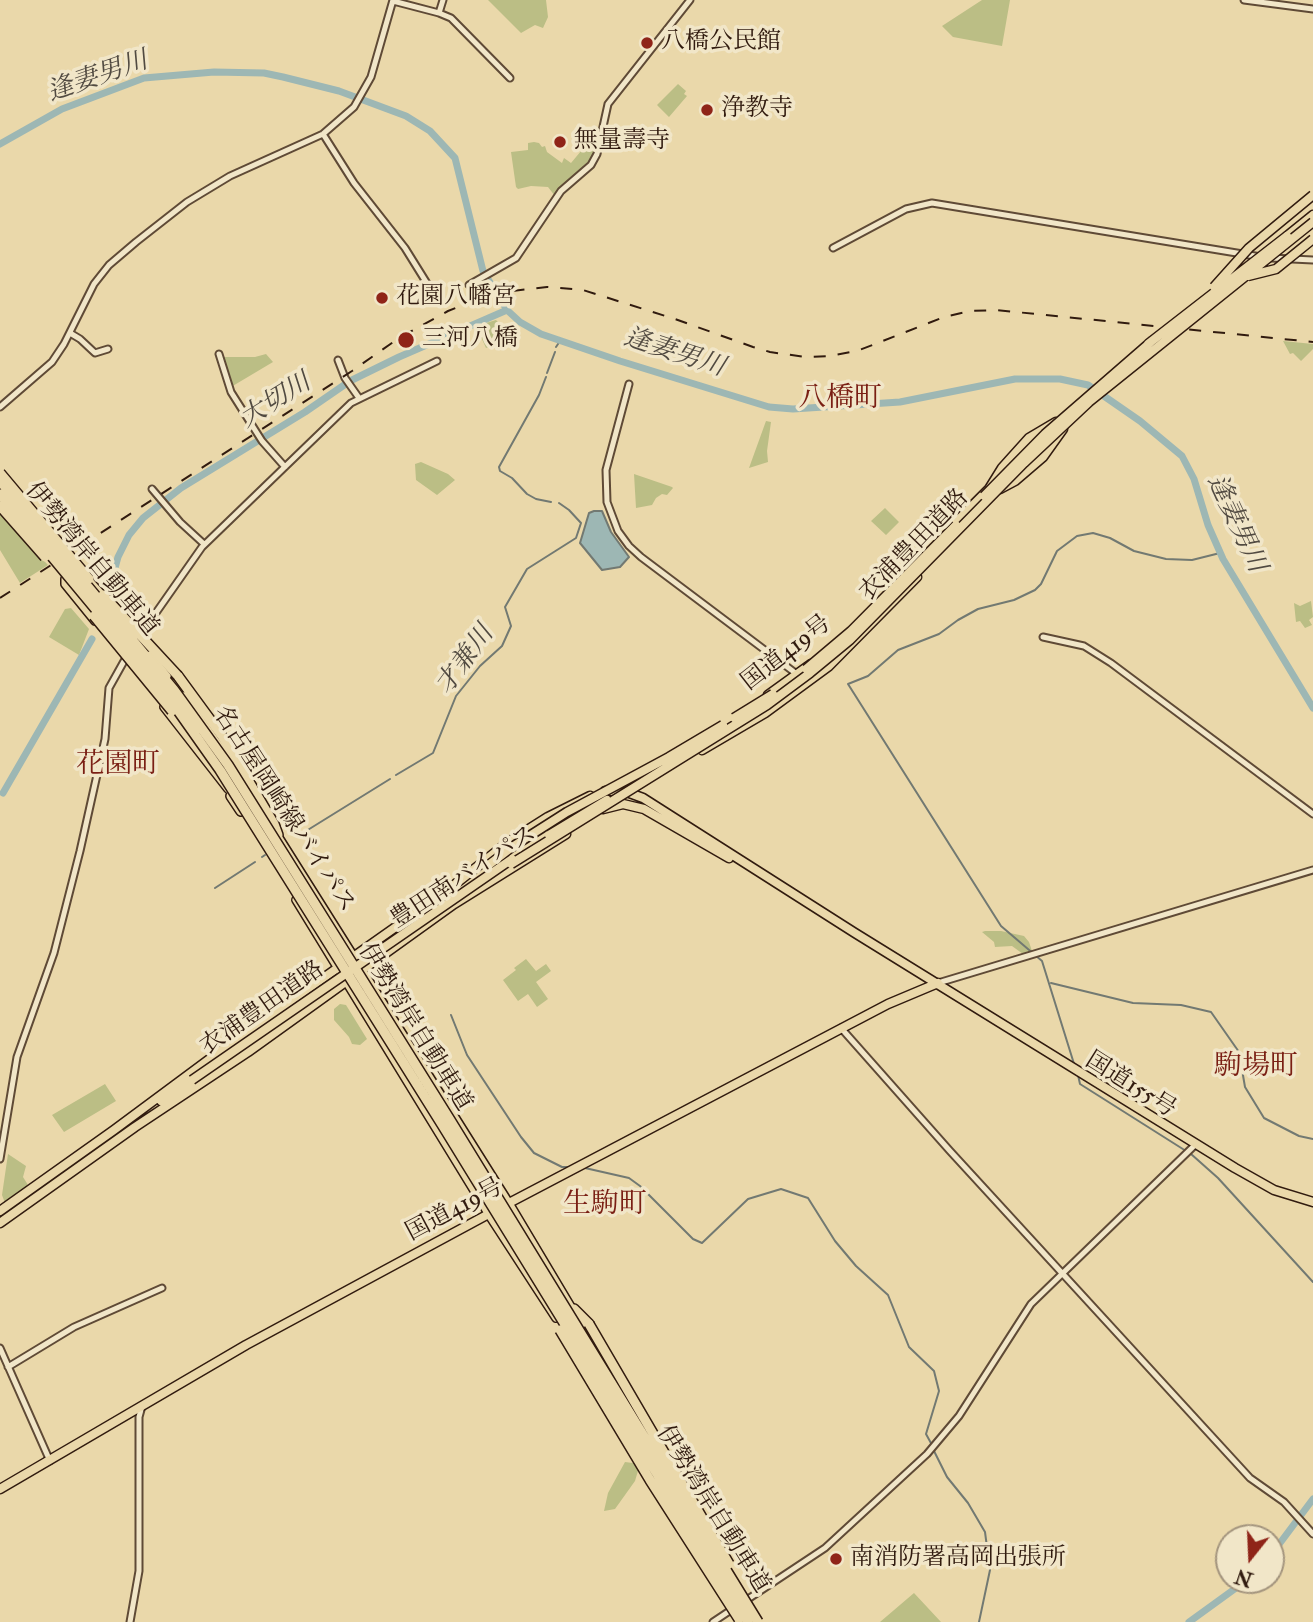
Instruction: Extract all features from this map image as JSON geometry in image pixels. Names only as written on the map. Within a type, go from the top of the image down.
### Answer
[{"type":"highway","name":"衣浦豊田道路","points":[[1198,305],[1249,248],[1313,194]]},
{"type":"highway","name":"衣浦豊田道路","points":[[454,904],[511,864],[788,690],[850,640],[1046,442],[1198,305],[1313,215]]},
{"type":"highway","name":"衣浦豊田道路","points":[[998,485],[1013,460],[1060,414],[1245,277],[1313,222]]},
{"type":"highway","name":"衣浦豊田道路","points":[[1245,277],[1276,269],[1313,239]]},
{"type":"highway","points":[[1192,314],[1265,257]]},
{"type":"highway","name":"衣浦豊田道路","points":[[998,485],[1023,470],[1153,346]]},
{"type":"highway","name":"衣浦豊田道路","points":[[428,905],[519,842],[577,806],[669,757],[782,688],[851,631],[1045,434],[1153,346]]},
{"type":"highway","name":"国道419号","points":[[623,804],[631,800],[641,785],[768,711],[831,663],[886,610],[973,514],[998,485],[1002,468],[1029,438],[1079,407],[1153,346]]},
{"type":"highway","name":"国道419号","points":[[621,790],[634,785],[646,768],[799,677],[970,509],[998,485],[1015,481],[1043,457],[1079,407]]},
{"type":"highway","points":[[0,476],[105,598],[178,676],[222,736],[278,835]]},
{"type":"highway","name":"伊勢湾岸自動車道","points":[[0,476],[174,690],[228,765],[450,1120],[757,1622]]},
{"type":"highway","name":"伊勢湾岸自動車道","points":[[0,494],[167,695],[200,740],[443,1126],[744,1622]]},
{"type":"highway","points":[[0,505],[177,717],[233,797],[264,848]]},
{"type":"highway","points":[[768,711],[799,677],[831,663]]},
{"type":"highway","name":"衣浦豊田道路","points":[[108,1147],[125,1130],[524,851],[712,731]]},
{"type":"highway","name":"衣浦豊田道路","points":[[114,1130],[193,1082],[525,853],[691,751]]},
{"type":"highway","points":[[641,785],[641,794],[647,800]]},
{"type":"highway","name":"豊田南バイパス","points":[[428,905],[507,843],[548,817],[594,794],[606,790],[621,790],[647,800],[936,984]]},
{"type":"highway","points":[[623,804],[650,812],[788,891],[874,949],[936,984]]},
{"type":"highway","name":"豊田南バイパス","points":[[0,1223],[248,1052],[454,904],[606,807],[623,804]]},
{"type":"highway","points":[[0,1213],[206,1061],[428,905]]},
{"type":"highway","name":"国道419号","points":[[0,1489],[247,1345],[509,1203],[899,998],[936,984]]},
{"type":"highway","name":"国道155号","points":[[936,984],[1194,1145],[1266,1186],[1313,1205]]},
{"type":"highway","points":[[0,1213],[57,1182]]},
{"type":"highway","points":[[574,1309],[589,1324],[764,1622]]},
{"type":"highway","points":[[559,1326],[650,1480],[744,1622]]},
{"type":"main road","name":"名古屋岡崎線バイパス","points":[[0,476],[184,696],[251,789]]},
{"type":"main road","name":"名古屋岡崎線バイパス","points":[[0,505],[47,557],[189,728],[233,797]]},
{"type":"main road","points":[[73,566],[88,579],[190,696],[251,789]]},
{"type":"main road","points":[[65,579],[65,584],[233,797]]},
{"type":"main road","name":"名古屋岡崎線バイパス","points":[[278,835],[574,1309],[743,1603],[757,1622]]},
{"type":"main road","name":"名古屋岡崎線バイパス","points":[[264,848],[489,1215],[744,1622]]},
{"type":"street","points":[[439,13],[443,0]]},
{"type":"street","points":[[471,283],[516,258],[561,191],[595,160],[608,104],[690,0]]},
{"type":"street","points":[[1244,0],[1313,9]]},
{"type":"street","points":[[0,407],[52,362],[70,333],[88,293],[101,275],[158,225],[187,202],[230,176],[323,134],[354,107],[364,92],[374,66],[393,1],[451,18],[510,78]]},
{"type":"street","points":[[323,134],[354,183],[399,239],[428,285]]},
{"type":"street","points":[[833,248],[906,209],[932,203],[1265,257],[1313,260]]},
{"type":"street","points":[[70,333],[95,353],[107,349]]},
{"type":"street","points":[[219,354],[229,389],[261,439],[285,467]]},
{"type":"street","points":[[338,360],[345,378],[359,398]]},
{"type":"street","points":[[0,1159],[17,1057],[57,942],[103,748],[107,694],[111,680],[204,544],[359,398],[437,361]]},
{"type":"street","points":[[629,384],[606,470],[607,502],[618,531],[641,556],[799,677]]},
{"type":"street","points":[[152,489],[180,522],[204,544]]},
{"type":"street","points":[[1043,637],[1084,646],[1111,663],[1313,814]]},
{"type":"street","points":[[936,984],[1313,870]]},
{"type":"street","points":[[841,1028],[950,1152],[1250,1478],[1290,1508],[1313,1534]]},
{"type":"street","points":[[712,1622],[825,1548],[927,1454],[959,1416],[1024,1314],[1042,1292],[1194,1145]]},
{"type":"street","points":[[8,1367],[75,1327],[162,1289]]},
{"type":"street","points":[[0,1348],[50,1461]]},
{"type":"street","points":[[130,1622],[138,1571],[139,1417],[142,1405]]},
{"type":"green space","points":[[488,0],[546,0],[548,17],[543,28],[535,25],[521,33]]},
{"type":"green space","points":[[982,0],[1010,0],[1002,46],[953,37],[942,26]]},
{"type":"green space","points":[[678,84],[686,91],[684,94],[687,96],[669,117],[657,105]]},
{"type":"green space","points":[[528,143],[545,146],[547,152],[562,163],[564,158],[571,163],[586,145],[596,150],[586,168],[566,183],[555,196],[548,187],[516,187],[511,152],[528,150]]},
{"type":"green space","points":[[496,320],[500,324],[501,342],[486,348],[476,326]]},
{"type":"green space","points":[[1283,341],[1313,344],[1313,349],[1301,361],[1293,353],[1290,354]]},
{"type":"green space","points":[[266,354],[273,362],[231,387],[223,357],[255,357]]},
{"type":"green space","points":[[766,421],[771,422],[768,462],[749,468]]},
{"type":"green space","points":[[421,462],[455,480],[437,495],[416,480],[415,464]]},
{"type":"green space","points":[[634,474],[673,488],[667,495],[662,494],[656,498],[652,505],[636,508]]},
{"type":"green space","points":[[885,508],[899,522],[886,535],[871,521]]},
{"type":"green space","points":[[0,512],[48,565],[20,583],[0,550]]},
{"type":"green space","points":[[1311,601],[1313,617],[1309,620],[1312,625],[1305,628],[1300,621],[1296,622],[1294,603],[1300,606]]},
{"type":"green space","points":[[71,608],[89,629],[79,655],[49,637],[65,609]]},
{"type":"green space","points":[[982,932],[1024,936],[1032,951],[1023,954],[1012,946],[995,947],[994,942]]},
{"type":"green space","points":[[526,959],[536,971],[546,964],[551,971],[536,982],[548,999],[537,1007],[528,994],[518,1001],[503,980]]},
{"type":"green space","points":[[340,1004],[346,1005],[367,1039],[360,1045],[352,1044],[334,1020],[334,1009]]},
{"type":"green space","points":[[105,1084],[116,1101],[64,1132],[52,1115]]},
{"type":"green space","points":[[8,1154],[26,1166],[23,1177],[28,1185],[5,1203],[2,1195]]},
{"type":"green space","points":[[625,1462],[640,1464],[635,1481],[615,1509],[604,1511],[608,1493]]},
{"type":"green space","points":[[914,1593],[941,1622],[880,1622]]},
{"type":"water","points":[[602,511],[611,532],[629,557],[620,567],[602,570],[580,543],[589,513]]},
{"type":"waterway","name":"逢妻男川","points":[[0,144],[62,109],[144,78],[214,72],[264,73],[283,77],[339,91],[406,116],[430,131],[455,158],[483,271],[507,310],[520,322],[541,334],[769,407],[793,409],[900,402],[1015,379],[1060,379],[1088,385],[1140,421],[1182,456],[1194,479],[1208,525],[1223,559],[1313,708]]},
{"type":"waterway","name":"大切川","points":[[111,582],[118,557],[129,535],[143,518],[181,488],[305,412],[350,381],[507,310]]},
{"type":"waterway","name":"才兼川","points":[[556,347],[560,341]]},
{"type":"waterway","name":"才兼川","points":[[547,373],[555,352]]},
{"type":"waterway","name":"才兼川","points":[[546,377],[539,395],[499,467],[500,471],[512,478],[527,494],[551,502]]},
{"type":"waterway","name":"才兼川","points":[[396,775],[433,753],[456,696],[480,666],[502,646],[511,626],[505,607],[527,569],[576,538],[581,523],[559,503]]},
{"type":"waterway","points":[[1075,1067],[1042,961],[1001,926],[848,684],[868,676],[898,650],[939,634],[978,609],[1014,600],[1035,590],[1041,584],[1057,551],[1077,536],[1093,533],[1110,538],[1134,551],[1166,559],[1192,560],[1220,553]]},
{"type":"waterway","name":"大切川","points":[[3,793],[92,639]]},
{"type":"waterway","name":"才兼川","points":[[298,836],[390,779]]},
{"type":"waterway","name":"才兼川","points":[[215,888],[255,862]]},
{"type":"waterway","points":[[1051,983],[1133,1003],[1181,1005],[1211,1012],[1239,1052],[1245,1087],[1264,1118],[1299,1136],[1313,1139]]},
{"type":"waterway","points":[[451,1015],[467,1055],[521,1137],[534,1153],[562,1167],[569,1167]]},
{"type":"waterway","points":[[419,1054],[425,1049]]},
{"type":"waterway","points":[[1078,1075],[1080,1084],[1186,1151]]},
{"type":"waterway","points":[[1191,1154],[1218,1178],[1313,1282]]},
{"type":"waterway","points":[[585,1168],[629,1178],[693,1239],[702,1243],[748,1199],[781,1189],[808,1198],[835,1241],[856,1266],[888,1295],[909,1347],[934,1371],[939,1391],[926,1434],[932,1445]]},
{"type":"waterway","points":[[934,1451],[947,1477],[968,1503],[985,1532],[990,1570],[979,1622]]},
{"type":"waterway","points":[[1285,1536],[1313,1499]]},
{"type":"waterway","points":[[1189,1622],[1228,1594]]},
{"type":"railway","points":[[0,598],[399,338],[448,311],[484,297],[512,291],[547,287],[583,290],[753,347],[805,357],[857,351],[944,317],[970,311],[996,310],[1313,342]]},
{"type":"place","name":"八橋公民館","points":[[647,43]]},
{"type":"place","name":"浄教寺","points":[[707,110]]},
{"type":"place","name":"無量壽寺","points":[[560,142]]},
{"type":"place","name":"花園八幡宮","points":[[382,298]]},
{"type":"place","name":"三河八橋","points":[[406,340]]},
{"type":"place","name":"南消防署高岡出張所","points":[[836,1559]]},
{"type":"district","name":"八橋町","points":[[840,400]]},
{"type":"district","name":"花園町","points":[[118,766]]},
{"type":"district","name":"駒場町","points":[[1256,1068]]},
{"type":"district","name":"生駒町","points":[[605,1206]]}]
